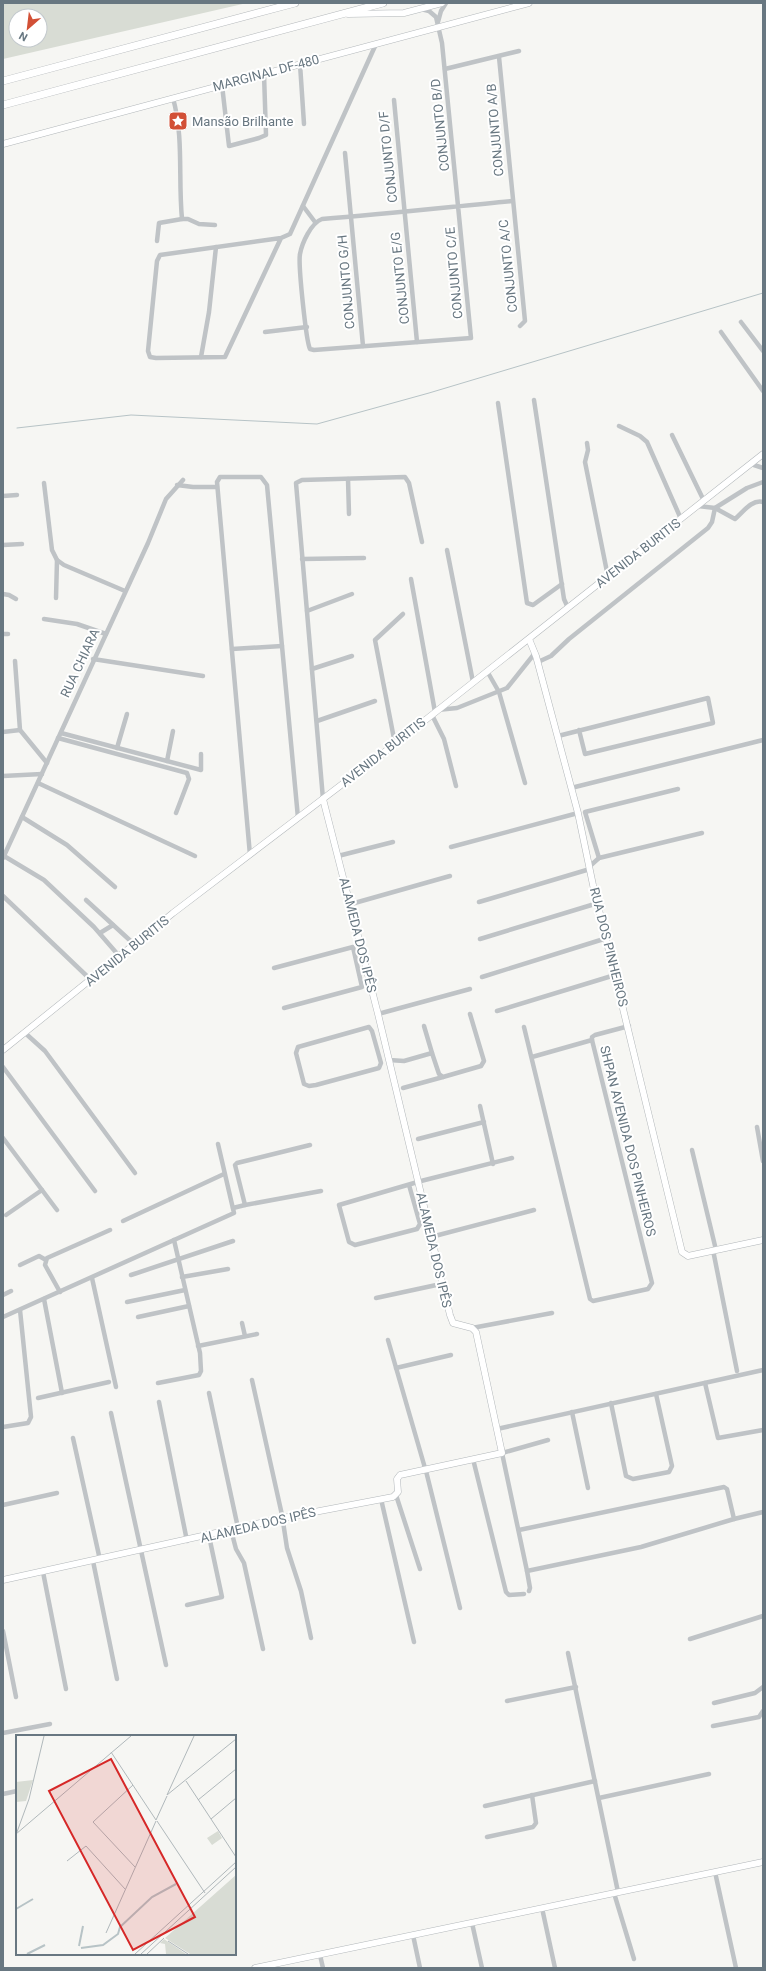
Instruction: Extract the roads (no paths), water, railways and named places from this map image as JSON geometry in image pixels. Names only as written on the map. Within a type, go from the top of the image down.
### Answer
[{"type":"main road","points":[[3,80],[295,3]]},
{"type":"main road","points":[[3,105],[383,3]]},
{"type":"street","points":[[343,14],[404,13],[442,3]]},
{"type":"street","points":[[439,24],[440,13],[446,3]]},
{"type":"street","name":"MARGINAL DF-480","points":[[3,144],[376,44],[439,24],[529,3]]},
{"type":"street","points":[[421,9],[432,12],[439,24]]},
{"type":"street","name":"CONJUNTO B/D","points":[[439,24],[459,206]]},
{"type":"street","points":[[281,238],[227,354],[223,358],[152,358],[149,355],[157,261],[160,255],[164,253],[281,238],[290,234],[376,44]]},
{"type":"street","points":[[445,69],[519,51]]},
{"type":"street","name":"CONJUNTO A/B","points":[[499,57],[512,201]]},
{"type":"street","points":[[300,64],[304,124]]},
{"type":"street","points":[[222,85],[229,146],[266,135],[264,74]]},
{"type":"street","points":[[173,98],[177,113],[180,143],[182,174],[180,198],[182,219]]},
{"type":"street","name":"CONJUNTO D/F","points":[[394,100],[405,212]]},
{"type":"street","name":"CONJUNTO G/H","points":[[345,153],[363,346]]},
{"type":"street","points":[[418,342],[314,350],[309,347],[299,257],[315,222],[322,218],[405,212],[512,201]]},
{"type":"street","name":"CONJUNTO A/C","points":[[512,201],[525,321],[520,326]]},
{"type":"street","points":[[303,206],[315,222]]},
{"type":"street","name":"CONJUNTO C/E","points":[[418,342],[471,338],[459,206]]},
{"type":"street","name":"CONJUNTO E/G","points":[[405,212],[418,342]]},
{"type":"street","points":[[157,241],[159,223],[188,219],[199,224],[216,225]]},
{"type":"street","points":[[201,357],[209,312],[216,247]]},
{"type":"street","points":[[741,322],[763,351]]},
{"type":"street","points":[[265,332],[307,328]]},
{"type":"street","points":[[720,332],[763,391]]},
{"type":"street","points":[[534,400],[562,584],[568,608]]},
{"type":"street","points":[[498,403],[527,603],[533,605],[562,584]]},
{"type":"street","points":[[619,426],[640,436],[647,442],[681,519]]},
{"type":"street","points":[[672,435],[704,501]]},
{"type":"street","points":[[587,443],[588,450],[585,462],[608,577]]},
{"type":"street","name":"AVENIDA BURITIS","points":[[3,1050],[89,978],[120,957],[173,913],[250,856],[395,744],[763,454]]},
{"type":"street","points":[[751,464],[763,468]]},
{"type":"street","points":[[250,856],[217,487],[217,479],[221,476],[261,478],[266,481],[298,818]]},
{"type":"street","points":[[323,799],[296,483],[300,480],[405,477],[408,479],[422,542]]},
{"type":"street","points":[[348,479],[349,514]]},
{"type":"street","name":"RUA CHIARA","points":[[4,857],[166,499],[183,480]]},
{"type":"street","points":[[714,508],[747,488],[763,482]]},
{"type":"street","points":[[44,483],[52,550],[57,560],[64,565],[125,591]]},
{"type":"street","points":[[178,485],[193,487],[217,487]]},
{"type":"street","points":[[3,496],[17,495]]},
{"type":"street","points":[[698,506],[714,508],[734,519],[754,502],[758,500],[763,502]]},
{"type":"street","points":[[538,662],[551,656],[708,528],[712,522],[714,508]]},
{"type":"street","points":[[3,545],[22,544]]},
{"type":"street","points":[[447,550],[473,682]]},
{"type":"street","points":[[302,559],[364,558]]},
{"type":"street","points":[[56,598],[57,560]]},
{"type":"street","points":[[411,579],[435,712],[444,739],[456,786]]},
{"type":"street","points":[[3,594],[9,595],[16,599]]},
{"type":"street","points":[[307,611],[352,594]]},
{"type":"street","points":[[395,744],[375,640],[402,614]]},
{"type":"street","points":[[44,619],[77,624],[106,634]]},
{"type":"street","name":"RUA DOS PINHEIROS","points":[[529,639],[538,662],[578,813],[615,975],[682,1252],[688,1256],[714,1250]]},
{"type":"street","points":[[232,649],[282,646]]},
{"type":"street","points":[[435,712],[457,708],[507,688],[535,653]]},
{"type":"street","points":[[312,669],[352,656]]},
{"type":"street","points":[[94,659],[204,676]]},
{"type":"street","points":[[15,661],[20,730],[30,745],[47,763]]},
{"type":"street","points":[[487,671],[499,692],[525,783]]},
{"type":"street","points":[[558,736],[579,730],[708,698],[713,723],[585,754],[579,730]]},
{"type":"street","points":[[317,721],[375,701]]},
{"type":"street","points":[[117,748],[127,714]]},
{"type":"street","points":[[3,732],[20,730]]},
{"type":"street","points":[[167,762],[173,731]]},
{"type":"street","points":[[61,733],[201,770],[201,754]]},
{"type":"street","points":[[58,738],[187,773],[189,779],[176,813]]},
{"type":"street","points":[[571,788],[763,740]]},
{"type":"street","points":[[3,776],[42,774]]},
{"type":"street","points":[[38,783],[195,856]]},
{"type":"street","points":[[599,858],[585,812],[678,789]]},
{"type":"street","name":"ALAMEDA DOS IPÊS","points":[[323,799],[352,903],[441,1284],[452,1321],[472,1328]]},
{"type":"street","points":[[451,847],[578,813]]},
{"type":"street","points":[[22,816],[67,845],[115,887]]},
{"type":"street","points":[[479,902],[590,868],[599,858],[702,833]]},
{"type":"street","points":[[338,856],[393,842]]},
{"type":"street","points":[[4,857],[44,880],[100,933],[120,957]]},
{"type":"street","points":[[352,903],[450,876]]},
{"type":"street","points":[[3,896],[89,978]]},
{"type":"street","points":[[86,900],[135,945]]},
{"type":"street","points":[[480,939],[598,903]]},
{"type":"street","points":[[100,933],[113,925]]},
{"type":"street","points":[[482,977],[607,938]]},
{"type":"street","points":[[274,968],[353,947],[362,987],[284,1008]]},
{"type":"street","points":[[358,968],[366,964]]},
{"type":"street","points":[[497,1011],[615,975]]},
{"type":"street","points":[[378,1014],[470,989]]},
{"type":"street","points":[[404,1088],[483,1064],[470,1014]]},
{"type":"street","points":[[424,1026],[439,1074],[443,1077]]},
{"type":"street","points":[[592,1040],[592,1037],[595,1035],[628,1026]]},
{"type":"street","points":[[524,1027],[532,1057]]},
{"type":"street","points":[[369,1028],[372,1031],[377,1049],[381,1066],[379,1068],[309,1086],[304,1084],[296,1052],[298,1047],[369,1028]]},
{"type":"street","points":[[24,1032],[44,1051],[135,1173]]},
{"type":"street","name":"SHPAN AVENIDA DOS PINHEIROS","points":[[592,1040],[652,1285],[648,1289],[592,1301],[589,1296],[532,1057],[592,1040]]},
{"type":"street","points":[[377,1049],[386,1047]]},
{"type":"street","points":[[389,1060],[404,1061],[432,1053]]},
{"type":"street","points":[[3,1067],[95,1190]]},
{"type":"street","points":[[480,1106],[493,1164]]},
{"type":"street","points":[[418,1139],[484,1122]]},
{"type":"street","points":[[757,1127],[763,1161]]},
{"type":"street","points":[[3,1138],[57,1210]]},
{"type":"street","points":[[3,1318],[234,1214],[218,1144]]},
{"type":"street","points":[[245,1205],[235,1165],[237,1163],[310,1145]]},
{"type":"street","points":[[692,1150],[714,1250],[737,1371]]},
{"type":"street","points":[[409,1185],[420,1224],[417,1230],[355,1245],[349,1242],[339,1205],[418,1182],[512,1158]]},
{"type":"street","points":[[123,1221],[224,1174]]},
{"type":"street","points":[[6,1215],[42,1190]]},
{"type":"street","points":[[233,1208],[321,1191]]},
{"type":"street","points":[[431,1237],[534,1210]]},
{"type":"street","points":[[46,1260],[110,1230]]},
{"type":"street","points":[[158,1383],[201,1374],[198,1346],[174,1240]]},
{"type":"street","points":[[714,1250],[763,1240]]},
{"type":"street","points":[[131,1275],[233,1241]]},
{"type":"street","points":[[20,1265],[39,1256],[46,1260]]},
{"type":"street","points":[[46,1260],[45,1265],[60,1292]]},
{"type":"street","points":[[182,1277],[228,1269]]},
{"type":"street","points":[[92,1278],[116,1387]]},
{"type":"street","points":[[376,1298],[441,1284]]},
{"type":"street","points":[[127,1302],[185,1290]]},
{"type":"street","points":[[3,1294],[12,1291]]},
{"type":"street","points":[[44,1299],[62,1393]]},
{"type":"street","points":[[138,1317],[189,1306]]},
{"type":"street","points":[[3,1427],[28,1423],[31,1417],[20,1310]]},
{"type":"street","points":[[472,1328],[552,1313]]},
{"type":"street","points":[[242,1323],[245,1336]]},
{"type":"street","points":[[472,1328],[476,1331],[519,1530],[527,1571],[529,1591]]},
{"type":"street","points":[[198,1346],[257,1334]]},
{"type":"street","points":[[388,1340],[425,1470],[460,1608]]},
{"type":"street","points":[[396,1368],[451,1355]]},
{"type":"street","points":[[497,1428],[763,1370]]},
{"type":"street","points":[[252,1380],[283,1518],[287,1548],[301,1591],[311,1638]]},
{"type":"street","points":[[38,1398],[109,1382]]},
{"type":"street","points":[[705,1383],[718,1438],[763,1430]]},
{"type":"street","points":[[208,1393],[238,1528]]},
{"type":"street","points":[[611,1403],[626,1476],[633,1479],[669,1472],[672,1466],[656,1394]]},
{"type":"street","points":[[159,1402],[187,1541]]},
{"type":"street","points":[[572,1412],[588,1488]]},
{"type":"street","points":[[111,1413],[166,1666]]},
{"type":"street","points":[[74,1438],[100,1560]]},
{"type":"street","points":[[420,1570],[396,1494],[398,1491],[397,1479],[399,1476],[502,1453],[548,1440]]},
{"type":"street","points":[[473,1459],[506,1592],[510,1595],[524,1594]]},
{"type":"street","points":[[519,1530],[724,1487],[727,1489],[734,1519]]},
{"type":"street","points":[[3,1505],[57,1493]]},
{"type":"street","name":"ALAMEDA DOS IPÊS","points":[[3,1580],[44,1575],[93,1561],[187,1541],[283,1518],[381,1499],[396,1494]]},
{"type":"street","points":[[381,1499],[414,1642]]},
{"type":"street","points":[[527,1571],[641,1547],[734,1519],[763,1512]]},
{"type":"street","points":[[231,1530],[236,1549],[244,1563],[263,1648]]},
{"type":"street","points":[[187,1605],[222,1597],[209,1536]]},
{"type":"street","points":[[93,1561],[117,1679]]},
{"type":"street","points":[[44,1575],[66,1689]]},
{"type":"street","points":[[690,1639],[763,1616]]},
{"type":"street","points":[[3,1631],[16,1697]]},
{"type":"street","points":[[568,1653],[600,1798],[616,1893],[634,1959]]},
{"type":"street","points":[[507,1701],[576,1687]]},
{"type":"street","points":[[714,1703],[755,1693],[763,1687]]},
{"type":"street","points":[[713,1726],[759,1717],[763,1711]]},
{"type":"street","points":[[3,1733],[50,1724]]},
{"type":"street","points":[[600,1798],[709,1774]]},
{"type":"street","points":[[485,1806],[595,1780]]},
{"type":"street","points":[[3,1794],[16,1792]]},
{"type":"street","points":[[487,1837],[535,1825],[532,1795]]},
{"type":"street","points":[[255,1968],[273,1966],[320,1954],[763,1862]]},
{"type":"street","points":[[715,1872],[736,1968]]},
{"type":"street","points":[[542,1908],[555,1968]]},
{"type":"street","points":[[472,1923],[482,1968]]},
{"type":"street","points":[[413,1935],[420,1968]]},
{"type":"street","points":[[320,1954],[322,1968]]},
{"type":"waterway","points":[[17,428],[131,415],[317,424],[429,393],[763,293]]},
{"type":"place","name":"Mansão Brilhante","points":[[178,121]]}]
